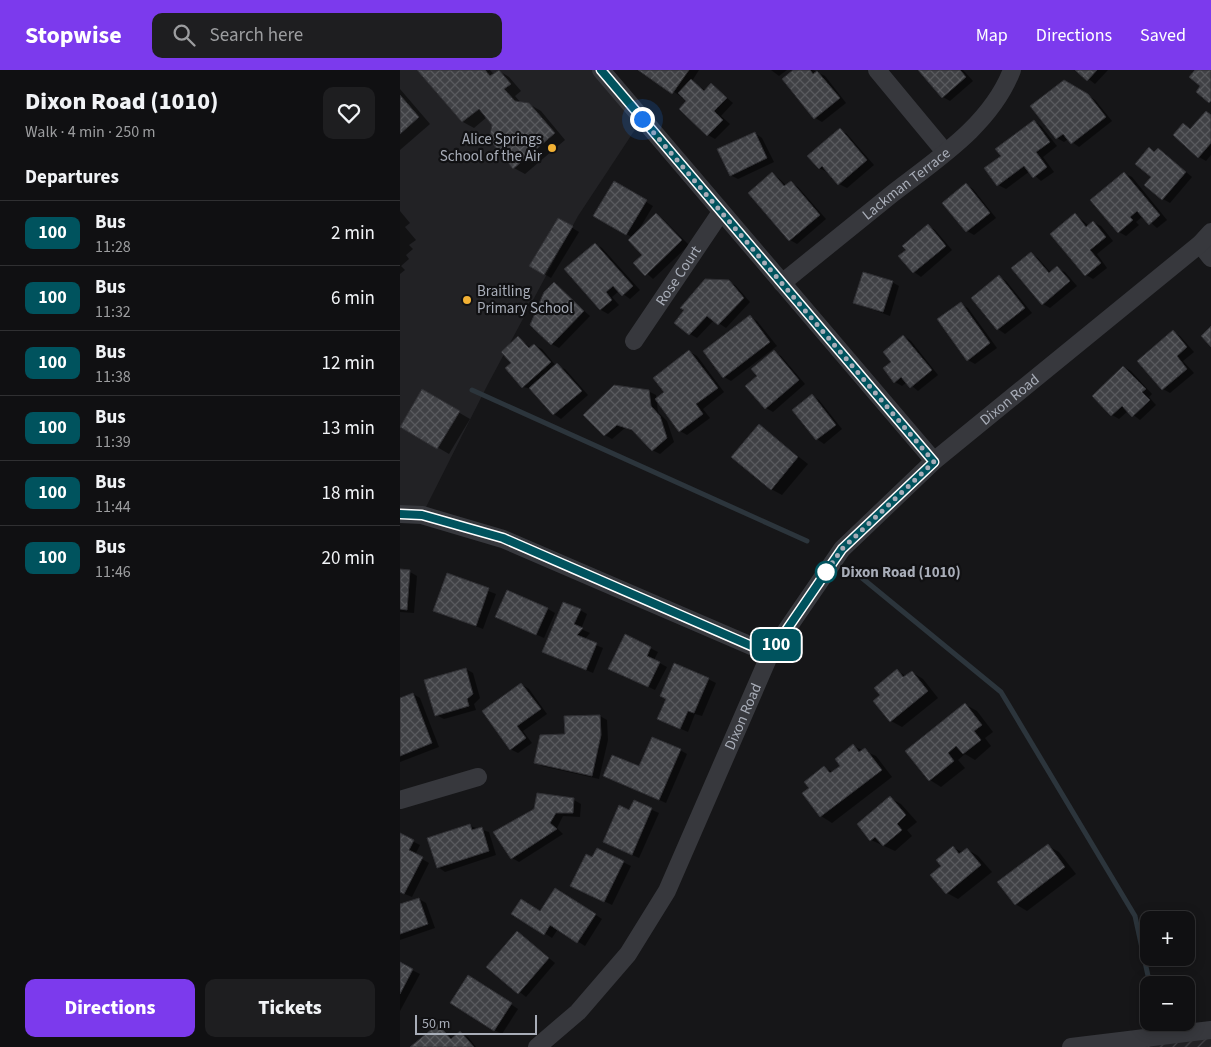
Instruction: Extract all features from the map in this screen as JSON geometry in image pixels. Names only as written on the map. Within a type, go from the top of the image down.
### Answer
[{"type":"street","points":[[601,70],[934,462]]},
{"type":"street","points":[[877,70],[945,152]]},
{"type":"street","name":"Lackman Terrace","points":[[782,282],[945,152],[982,119],[996,101],[1012,70]]},
{"type":"street","name":"Rose Court","points":[[634,341],[721,212]]},
{"type":"street","name":"Dixon Road","points":[[537,1047],[578,1012],[628,954],[667,891],[770,654],[842,549],[934,462],[1205,238],[1211,258]]},
{"type":"street","points":[[400,514],[422,515],[503,538],[770,654]]},
{"type":"street","points":[[400,800],[478,777]]},
{"type":"street","points":[[1071,1047],[1211,1030]]},
{"type":"shaded area","name":"Braitling Primary School","points":[[400,70],[601,70],[642,119],[578,216],[488,384],[422,515],[400,514]]},
{"type":"shaded area","points":[[1211,1030],[1211,1047],[1071,1047]]},
{"type":"building","name":"Alice Springs School of the Air","points":[[417,70],[485,70],[490,76],[499,70],[511,84],[504,89],[515,101],[529,103],[555,133],[513,169],[489,139],[492,125],[479,109],[462,122]]},
{"type":"building","points":[[638,70],[689,70],[672,94]]},
{"type":"building","points":[[793,70],[810,70],[813,74],[817,71],[840,98],[814,119],[782,79]]},
{"type":"building","points":[[918,70],[960,70],[966,77],[942,98]]},
{"type":"building","points":[[1075,70],[1097,70],[1087,81]]},
{"type":"building","points":[[1195,70],[1211,70],[1211,101],[1209,103],[1196,92],[1200,86],[1189,77]]},
{"type":"building","points":[[691,79],[704,91],[711,83],[727,98],[714,111],[723,120],[707,136],[679,109],[686,101],[678,93]]},
{"type":"building","points":[[1064,80],[1088,94],[1106,117],[1071,144],[1063,134],[1056,139],[1030,106]]},
{"type":"building","points":[[400,95],[419,117],[400,134]]},
{"type":"building","points":[[1206,111],[1211,115],[1211,143],[1198,158],[1173,135],[1183,123],[1190,129]]},
{"type":"building","points":[[1034,120],[1050,142],[1036,152],[1047,167],[1033,178],[1024,166],[997,186],[984,168],[1001,156],[995,149]]},
{"type":"building","points":[[840,128],[867,160],[838,185],[822,166],[819,169],[807,156]]},
{"type":"building","points":[[755,132],[767,158],[730,176],[717,149]]},
{"type":"building","points":[[1149,147],[1154,152],[1158,148],[1186,172],[1162,200],[1144,185],[1151,177],[1135,164]]},
{"type":"building","points":[[772,172],[784,186],[791,181],[820,215],[789,241],[748,193]]},
{"type":"building","points":[[1124,172],[1160,215],[1149,225],[1137,211],[1130,217],[1133,220],[1118,233],[1090,200]]},
{"type":"building","points":[[614,181],[647,200],[626,235],[593,216]]},
{"type":"building","points":[[966,183],[990,213],[966,232],[942,203]]},
{"type":"building","points":[[656,213],[682,240],[645,276],[633,263],[642,255],[628,240]]},
{"type":"building","points":[[1075,213],[1086,227],[1093,221],[1106,237],[1090,250],[1101,263],[1085,276],[1050,234]]},
{"type":"building","points":[[558,218],[573,226],[544,275],[529,266]]},
{"type":"building","points":[[928,224],[946,246],[913,273],[898,256],[906,250],[902,246]]},
{"type":"building","points":[[595,243],[633,286],[622,296],[613,286],[606,292],[612,300],[600,310],[564,269]]},
{"type":"building","points":[[1031,252],[1049,273],[1057,266],[1070,281],[1042,305],[1011,268]]},
{"type":"building","points":[[863,272],[893,281],[883,312],[853,303]]},
{"type":"building","points":[[999,275],[1025,308],[997,330],[971,298]]},
{"type":"building","points":[[705,279],[729,280],[744,298],[718,325],[707,316],[689,335],[674,323],[684,310],[680,308]]},
{"type":"building","points":[[554,282],[584,311],[551,345],[530,325],[544,292]]},
{"type":"building","points":[[961,302],[990,343],[967,361],[937,319]]},
{"type":"building","points":[[750,315],[770,342],[723,378],[703,351]]},
{"type":"building","points":[[1211,326],[1211,347],[1201,336]]},
{"type":"building","points":[[1173,330],[1187,347],[1177,356],[1187,369],[1162,390],[1137,361]]},
{"type":"building","points":[[903,335],[932,370],[910,388],[901,377],[894,383],[883,368],[891,362],[883,352]]},
{"type":"building","points":[[518,336],[529,348],[534,344],[551,362],[522,388],[505,368],[511,363],[501,352]]},
{"type":"building","points":[[689,350],[718,388],[696,404],[703,414],[679,432],[655,399],[664,392],[653,378]]},
{"type":"building","points":[[774,350],[799,380],[765,409],[745,386],[757,376],[751,369]]},
{"type":"building","points":[[557,363],[582,391],[553,415],[529,388]]},
{"type":"building","points":[[1123,366],[1146,389],[1142,392],[1150,400],[1132,417],[1122,406],[1111,416],[1092,396]]},
{"type":"building","points":[[614,385],[649,390],[651,406],[660,416],[667,438],[652,451],[632,430],[617,425],[604,436],[583,415]]},
{"type":"building","points":[[422,389],[460,411],[437,449],[400,427]]},
{"type":"building","points":[[812,394],[836,425],[816,440],[792,410]]},
{"type":"building","points":[[759,424],[798,457],[771,490],[731,457]]},
{"type":"building","points":[[400,569],[410,570],[407,610],[400,609]]},
{"type":"building","points":[[447,573],[489,588],[476,626],[433,611]]},
{"type":"building","points":[[507,590],[548,608],[536,635],[495,617]]},
{"type":"building","points":[[563,602],[581,609],[574,624],[583,628],[577,635],[597,643],[586,670],[542,652]]},
{"type":"building","points":[[625,634],[651,647],[647,656],[660,662],[648,687],[608,669]]},
{"type":"building","points":[[674,663],[709,678],[694,713],[688,711],[680,729],[657,719],[666,699],[660,696]]},
{"type":"building","points":[[466,668],[473,694],[467,699],[469,706],[435,716],[424,680]]},
{"type":"building","points":[[897,669],[903,677],[912,671],[928,691],[890,722],[873,701],[880,695],[874,688]]},
{"type":"building","points":[[521,683],[541,709],[517,726],[526,738],[510,750],[482,711]]},
{"type":"building","points":[[413,693],[432,743],[400,756],[400,698]]},
{"type":"building","points":[[965,703],[982,725],[974,731],[981,740],[963,754],[956,746],[948,753],[954,761],[929,781],[905,751]]},
{"type":"building","points":[[600,715],[601,735],[592,776],[534,763],[540,735],[565,734],[564,716]]},
{"type":"building","points":[[652,737],[681,749],[659,800],[603,776],[612,755],[639,766]]},
{"type":"building","points":[[853,744],[859,752],[865,748],[882,770],[820,817],[802,793],[809,788],[804,782],[824,766],[830,773],[840,766],[835,759]]},
{"type":"building","points":[[537,793],[574,798],[573,813],[556,813],[550,823],[557,829],[511,859],[493,832],[534,809]]},
{"type":"building","points":[[890,796],[906,815],[897,824],[902,830],[883,846],[875,837],[870,841],[857,824]]},
{"type":"building","points":[[634,800],[652,808],[632,855],[603,842],[619,805],[629,810]]},
{"type":"building","points":[[470,824],[472,830],[482,827],[489,851],[437,868],[427,838]]},
{"type":"building","points":[[400,833],[414,840],[409,850],[423,857],[404,894],[400,892]]},
{"type":"building","points":[[1048,844],[1065,867],[1015,905],[997,882]]},
{"type":"building","points":[[953,846],[959,854],[967,848],[981,865],[946,894],[930,875],[941,866],[936,860]]},
{"type":"building","points":[[597,848],[624,861],[604,902],[570,886],[586,854],[592,857]]},
{"type":"building","points":[[555,888],[596,914],[577,943],[550,925],[544,935],[511,914],[521,899],[540,911]]},
{"type":"building","points":[[419,898],[428,924],[400,934],[400,904]]},
{"type":"building","points":[[517,931],[549,958],[518,994],[486,967]]},
{"type":"building","points":[[400,962],[413,969],[400,994]]},
{"type":"building","points":[[468,975],[512,1003],[494,1031],[450,1003]]},
{"type":"building","points":[[438,1024],[451,1039],[460,1031],[474,1047],[410,1047]]},
{"type":"waterway","points":[[472,390],[807,541]]},
{"type":"waterway","points":[[862,578],[1001,692],[1135,916],[1148,976]]},
{"type":"bus line","name":"100","points":[[400,514],[422,515],[503,538],[770,654],[842,549],[934,462],[601,70]]},
{"type":"place","name":"Alice Springs School of the Air","points":[[552,148]]},
{"type":"place","name":"Braitling Primary School","points":[[467,300]]},
{"type":"place","name":"Dixon Road (1010)","points":[[826,572]]},
{"type":"route","points":[[642,119],[934,462],[842,549],[821,579],[826,572]]}]
